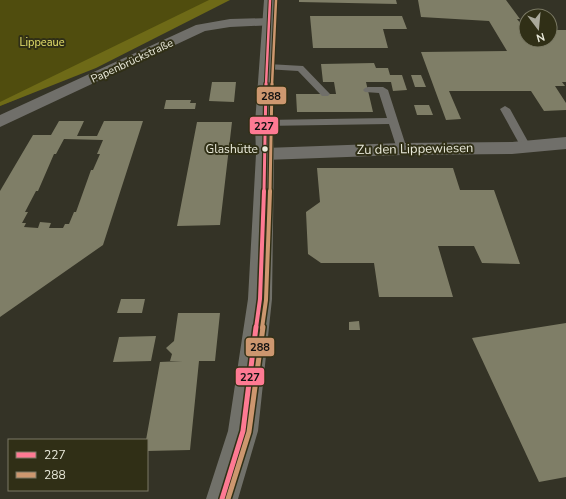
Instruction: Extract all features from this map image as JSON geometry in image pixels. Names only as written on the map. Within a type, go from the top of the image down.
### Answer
[{"type":"main road","points":[[222,499],[243,431],[260,299],[265,154],[264,123],[268,67],[270,0]]},
{"type":"street","name":"Papenbrückstraße","points":[[0,122],[201,28],[230,23],[270,22]]},
{"type":"street","name":"Zu den Lippewiesen","points":[[265,154],[402,149],[526,147],[566,143]]},
{"type":"lane","points":[[268,67],[300,68],[324,92],[335,90]]},
{"type":"lane","points":[[368,90],[383,90],[402,149]]},
{"type":"lane","points":[[505,108],[526,147]]},
{"type":"lane","points":[[264,123],[326,117],[393,121]]},
{"type":"green space","name":"Lippeaue","points":[[0,0],[211,0],[65,79],[0,106]]},
{"type":"shaded area","points":[[209,0],[230,0],[96,68],[0,106],[0,102]]},
{"type":"building","points":[[299,0],[396,0],[397,4],[299,2]]},
{"type":"building","points":[[418,0],[506,0],[518,16],[518,48],[558,48],[558,30],[566,30],[566,82],[562,82],[565,86],[555,86],[566,103],[566,110],[544,111],[531,91],[449,91],[461,119],[446,120],[421,52],[507,51],[489,21],[421,17]]},
{"type":"building","points":[[310,16],[402,16],[407,29],[383,29],[388,48],[313,48]]},
{"type":"building","points":[[374,63],[376,68],[388,68],[390,75],[402,75],[407,90],[393,91],[391,82],[366,82],[373,112],[297,112],[296,94],[336,94],[334,82],[323,82],[321,64]]},
{"type":"building","points":[[411,75],[421,75],[426,87],[415,87]]},
{"type":"building","points":[[212,82],[236,82],[234,102],[209,101]]},
{"type":"building","points":[[166,100],[191,100],[190,103],[196,103],[195,109],[164,109]]},
{"type":"building","points":[[414,105],[429,105],[433,115],[417,115]]},
{"type":"building","points":[[59,121],[84,121],[77,136],[97,136],[104,121],[143,121],[103,245],[0,317],[0,191],[33,135],[51,135]],"holes":[[[64,139],[103,140],[97,154],[100,154],[93,170],[91,170],[76,212],[74,212],[69,224],[65,224],[63,228],[49,228],[51,223],[40,222],[38,228],[24,227],[26,223],[22,223],[28,212],[25,212],[36,191],[38,191],[54,154],[56,154]]]},
{"type":"building","points":[[197,122],[232,122],[220,225],[177,226]]},
{"type":"building","points":[[317,168],[453,168],[460,190],[494,190],[520,264],[482,263],[474,246],[438,246],[453,297],[379,297],[374,263],[321,263],[308,254],[306,212],[320,202]]},
{"type":"building","points":[[121,299],[145,299],[142,313],[117,313]]},
{"type":"building","points":[[178,313],[220,313],[215,361],[199,361],[190,450],[148,451],[148,439],[146,439],[160,362],[183,361],[170,361],[172,354],[166,348],[174,341]]},
{"type":"building","points":[[359,321],[360,330],[349,330],[349,322]]},
{"type":"building","points":[[566,323],[566,477],[539,482],[472,338]]},
{"type":"building","points":[[156,336],[151,361],[113,362],[119,337]]},
{"type":"transit line","name":"227","points":[[222,499],[243,431],[260,299],[265,154],[264,123],[270,0]]},
{"type":"transit line","name":"288","points":[[228,499],[249,432],[266,300],[271,154],[270,123],[276,0]]},
{"type":"place","name":"Glashütte","points":[[265,149]]}]
